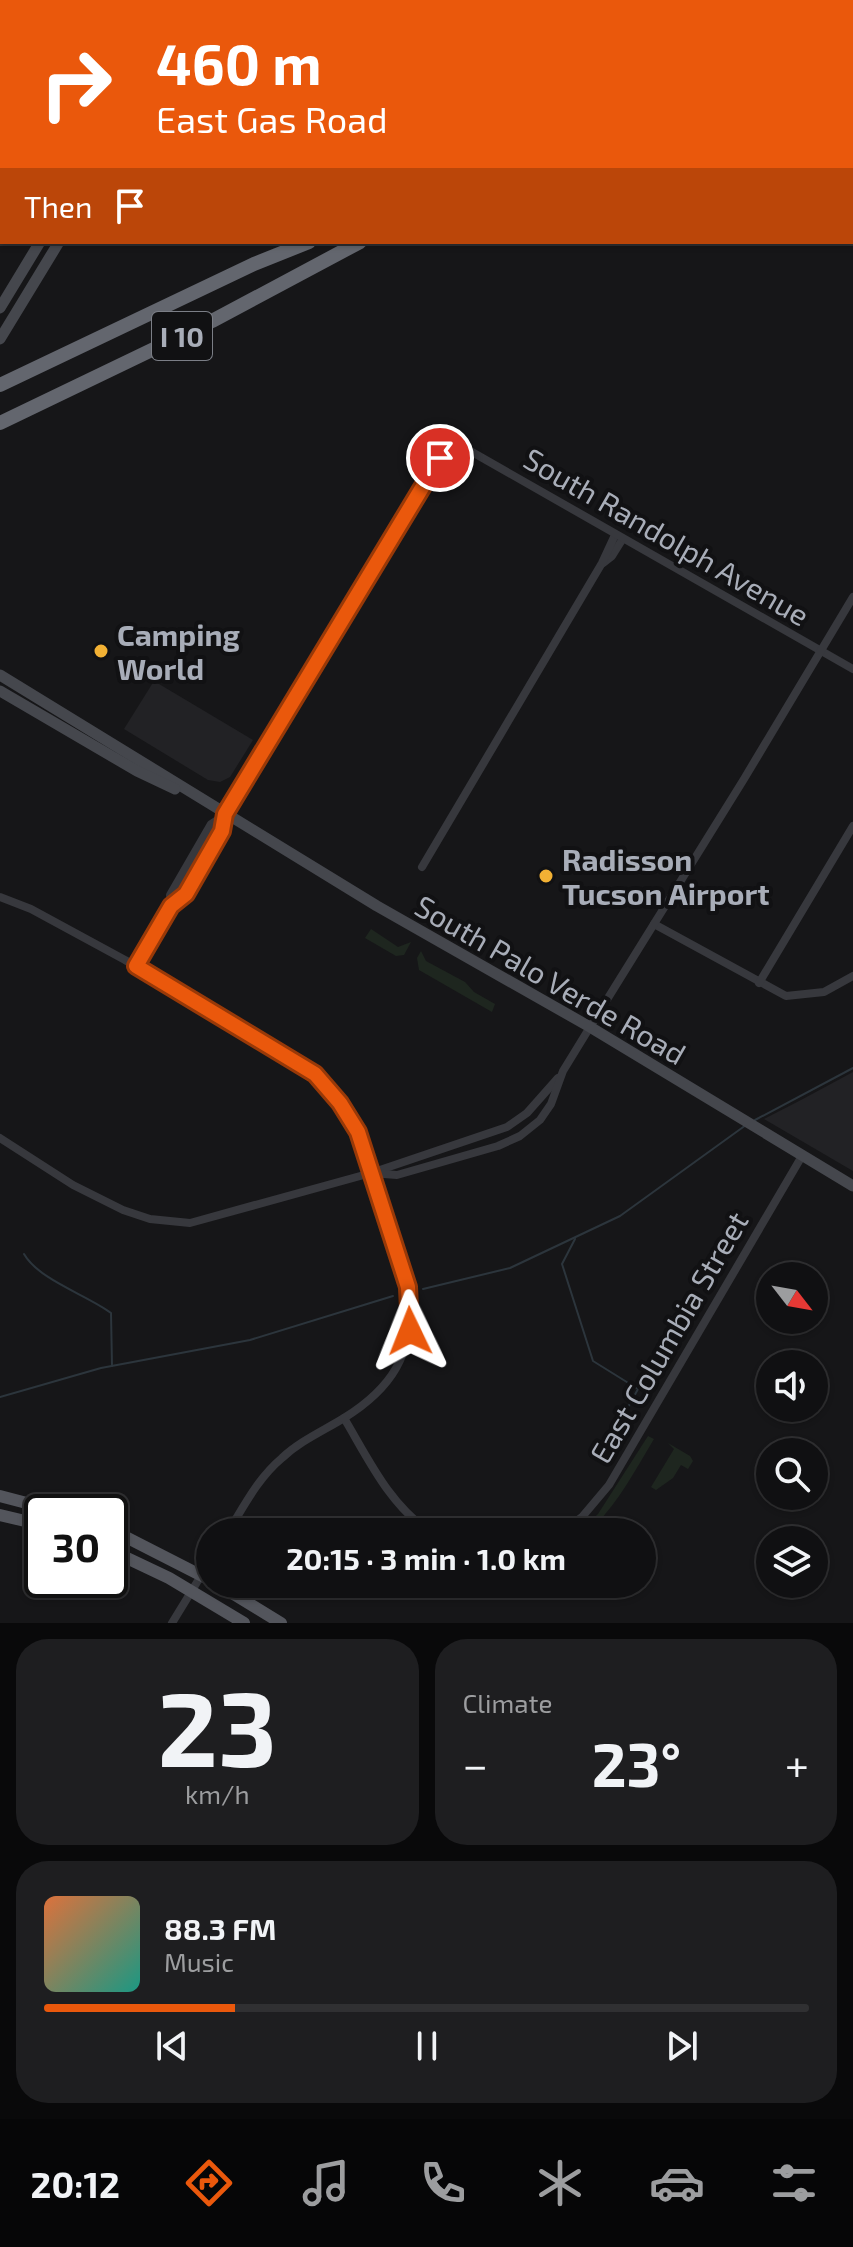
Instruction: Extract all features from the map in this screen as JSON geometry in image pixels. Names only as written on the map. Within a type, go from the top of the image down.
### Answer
[{"type":"highway","name":"I 10","points":[[0,384],[254,264],[304,244]]},
{"type":"highway","name":"I 10","points":[[0,423],[212,321],[356,244]]},
{"type":"main road","points":[[0,308],[39,244]]},
{"type":"main road","points":[[0,339],[58,244]]},
{"type":"main road","name":"South Palo Verde Road","points":[[0,675],[377,906],[590,1027],[853,1186]]},
{"type":"main road","name":"South Palo Verde Road","points":[[0,691],[137,771],[225,814]]},
{"type":"main road","points":[[42,716],[65,723],[100,743],[110,743]]},
{"type":"main road","points":[[0,1496],[24,1502]]},
{"type":"main road","points":[[0,1515],[24,1521]]},
{"type":"main road","points":[[128,1538],[196,1572]]},
{"type":"main road","points":[[128,1558],[244,1623]]},
{"type":"main road","points":[[240,1598],[281,1623]]},
{"type":"street","name":"South Randolph Avenue","points":[[225,814],[440,458],[456,448],[472,452],[853,669]]},
{"type":"street","points":[[422,867],[619,537]]},
{"type":"street","points":[[371,1173],[397,1175],[498,1146],[520,1136],[540,1120],[563,1071],[853,597]]},
{"type":"street","points":[[136,966],[171,906],[186,894],[222,831],[225,814]]},
{"type":"street","points":[[759,983],[853,826]]},
{"type":"street","points":[[0,897],[31,909],[136,966],[315,1074],[340,1103],[358,1132],[408,1287],[410,1331],[403,1356],[390,1379],[368,1402],[297,1446],[272,1466],[237,1518]]},
{"type":"street","points":[[654,924],[786,996],[824,992],[853,976]]},
{"type":"street","points":[[0,1138],[83,1191],[123,1210],[150,1219],[190,1223],[371,1173],[476,1139],[513,1123],[527,1113],[563,1071]]},
{"type":"street","points":[[513,1123],[520,1136]]},
{"type":"street","name":"East Columbia Street","points":[[581,1518],[609,1485],[802,1156]]},
{"type":"street","points":[[344,1418],[392,1498],[410,1518]]},
{"type":"street","points":[[172,1623],[196,1586]]},
{"type":"shaded area","points":[[154,681],[253,740],[230,777],[220,782],[208,780],[124,729]]},
{"type":"shaded area","points":[[371,929],[398,947],[411,942],[404,955],[396,956],[365,938]]},
{"type":"shaded area","points":[[421,951],[426,961],[465,982],[474,992],[495,1004],[492,1012],[419,970],[417,958]]},
{"type":"shaded area","points":[[853,1072],[853,1171],[764,1119],[801,1100]]},
{"type":"shaded area","points":[[648,1436],[654,1439],[616,1500],[601,1518],[594,1518]]},
{"type":"shaded area","points":[[668,1443],[693,1461],[688,1469],[681,1465],[673,1478],[656,1490],[651,1487],[674,1449]]},
{"type":"waterway","points":[[755,1120],[853,1068]]},
{"type":"waterway","points":[[423,1289],[510,1268],[620,1216],[746,1125]]},
{"type":"waterway","points":[[575,1239],[562,1264],[593,1361],[638,1389],[615,1431]]},
{"type":"waterway","points":[[24,1254],[41,1272],[111,1313],[112,1366]]},
{"type":"waterway","points":[[0,1397],[101,1368],[250,1340],[393,1296]]},
{"type":"place","name":"Camping World","points":[[101,651]]},
{"type":"place","name":"Radisson Tucson Airport","points":[[546,876]]},
{"type":"route","points":[[410,1331],[408,1287],[358,1132],[340,1103],[315,1074],[136,966],[171,906],[186,894],[222,831],[225,814],[440,458]]}]
